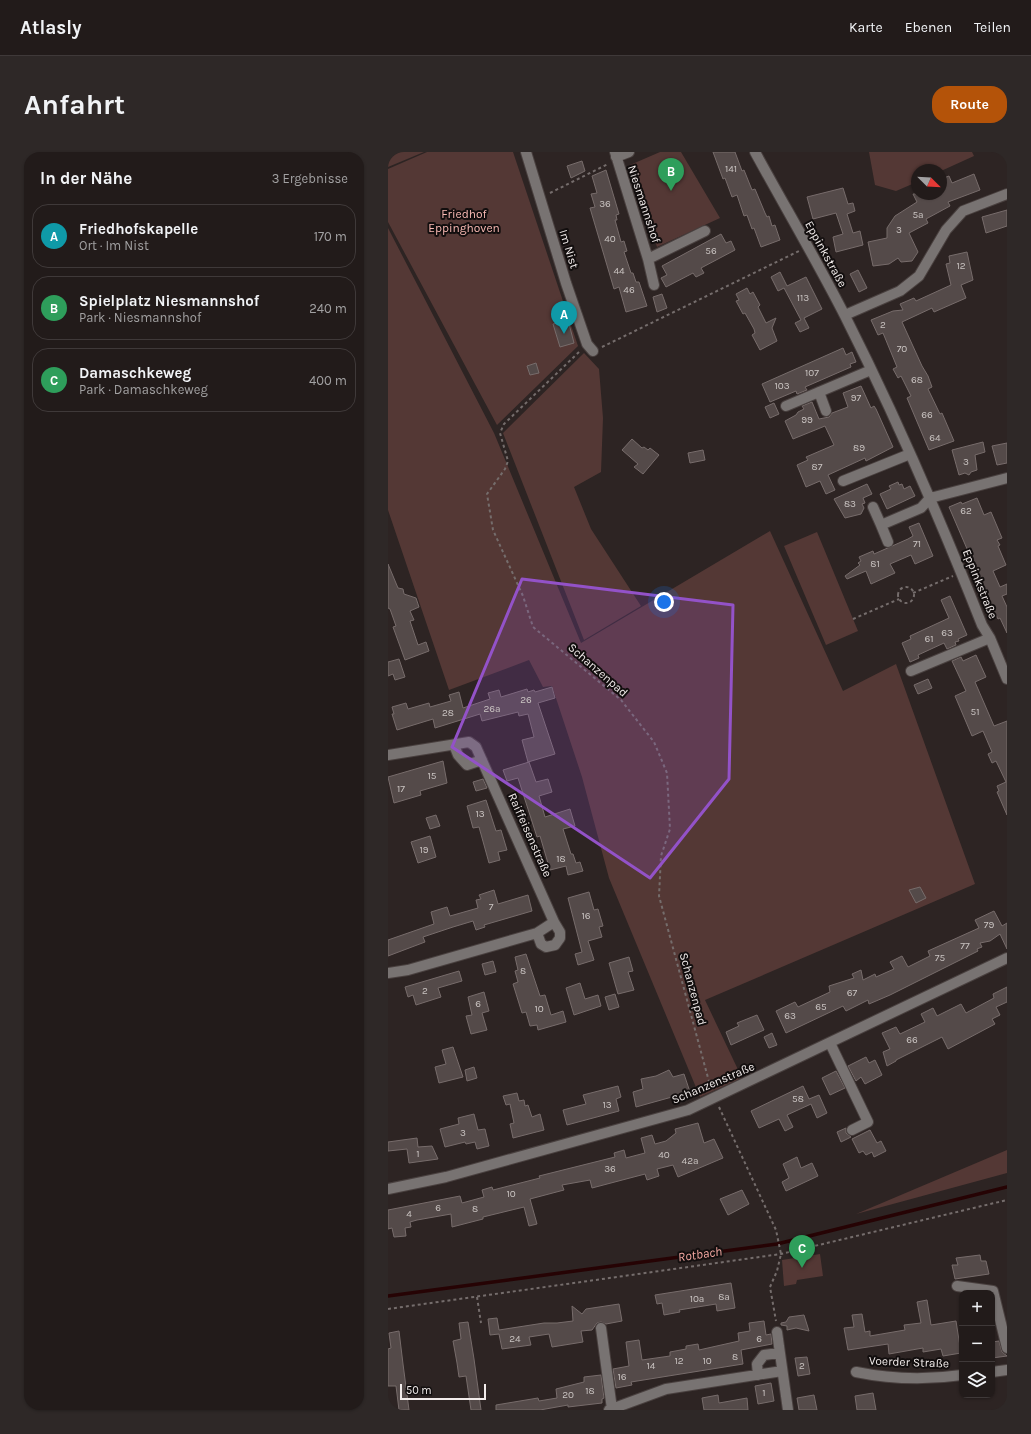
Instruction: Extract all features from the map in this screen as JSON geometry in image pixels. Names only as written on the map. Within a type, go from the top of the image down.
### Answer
[{"type":"street","name":"Im Nist","points":[[526,152],[566,284],[590,347]]},
{"type":"street","name":"Niesmannshof","points":[[629,152],[616,157],[648,259],[654,285]]},
{"type":"street","name":"Eppinkstraße","points":[[755,152],[845,315],[930,498],[982,625],[990,638],[1007,679]]},
{"type":"street","points":[[845,315],[900,292],[919,276],[946,230],[962,211],[1007,194]]},
{"type":"street","name":"Niesmannshof","points":[[648,259],[705,231]]},
{"type":"street","points":[[786,406],[871,370]]},
{"type":"street","points":[[819,392],[826,411]]},
{"type":"street","points":[[843,482],[910,454]]},
{"type":"street","points":[[881,525],[921,508],[930,498],[1007,478]]},
{"type":"street","points":[[873,507],[888,542]]},
{"type":"street","points":[[911,671],[990,638]]},
{"type":"street","name":"Raiffeisenstraße","points":[[388,753],[469,742],[476,747],[560,935],[559,941],[550,947],[544,946],[537,933]]},
{"type":"street","points":[[454,745],[458,755],[468,765],[482,760]]},
{"type":"street","points":[[388,973],[408,970],[537,933],[554,922]]},
{"type":"street","name":"Schanzenstraße","points":[[388,1189],[446,1177],[531,1155],[688,1110],[715,1099],[1007,958]]},
{"type":"street","points":[[830,1043],[868,1122],[852,1130]]},
{"type":"street","points":[[957,1286],[993,1291],[1007,1348]]},
{"type":"street","points":[[601,1328],[610,1409],[666,1389],[782,1371]]},
{"type":"street","points":[[777,1332],[788,1410]]},
{"type":"street","points":[[758,1375],[757,1364],[764,1355],[779,1352]]},
{"type":"street","points":[[995,1372],[1007,1370]]},
{"type":"street","name":"Voerder Straße","points":[[856,1372],[877,1377],[940,1378],[959,1376]]},
{"type":"path","points":[[540,198],[606,164],[616,157]]},
{"type":"path","name":"Schanzenpad","points":[[781,1254],[776,1230],[711,1090],[658,896],[661,856],[670,829],[667,773],[654,742],[622,700],[533,627],[523,596],[493,530],[487,494],[505,469],[508,461],[500,433],[504,424],[590,347],[807,247]]},
{"type":"path","points":[[913,592],[961,573]]},
{"type":"path","points":[[907,588],[913,592],[914,598],[909,603],[902,602],[899,599],[898,594],[902,589],[907,588]]},
{"type":"path","points":[[853,619],[899,599]]},
{"type":"path","points":[[388,1309],[781,1254],[1007,1200]]},
{"type":"path","points":[[777,1332],[770,1287],[777,1271],[781,1254]]},
{"type":"path","points":[[477,1297],[481,1323]]},
{"type":"highlighted area","points":[[522,579],[733,605],[729,779],[650,878],[452,747]]},
{"type":"green space","points":[[388,152],[424,152],[388,167]]},
{"type":"green space","name":"Friedhof Eppinghoven","points":[[427,152],[513,152],[578,346],[497,425],[388,222],[388,169]]},
{"type":"green space","points":[[660,152],[681,152],[720,218],[657,247],[630,165]]},
{"type":"green space","points":[[869,152],[972,152],[974,156],[947,168],[947,164],[911,164],[911,185],[896,191],[875,185]]},
{"type":"green space","points":[[388,228],[494,433],[581,643],[770,531],[843,691],[896,664],[975,884],[705,1000],[742,1078],[700,1097],[609,878],[582,777],[552,686],[543,687],[529,660],[449,690],[388,510]]},
{"type":"green space","points":[[584,353],[599,369],[603,418],[601,472],[574,487],[591,529],[641,606],[584,640],[503,433]]},
{"type":"green space","points":[[817,532],[858,631],[826,645],[784,546]]},
{"type":"green space","points":[[1007,1150],[1007,1173],[856,1214]]},
{"type":"green space","points":[[820,1254],[823,1276],[797,1280],[796,1284],[784,1286],[782,1260]]},
{"type":"building","points":[[713,152],[735,152],[742,171],[744,170],[752,190],[755,189],[767,217],[769,216],[772,226],[775,225],[780,240],[761,247],[754,228],[752,229],[747,215],[744,216],[737,195],[732,197],[725,178],[723,179]]},
{"type":"building","points":[[582,161],[585,171],[571,178],[567,166]]},
{"type":"building","points":[[606,170],[619,214],[616,215],[617,220],[615,220],[621,242],[624,241],[627,251],[624,252],[631,273],[633,273],[636,282],[639,282],[647,306],[626,312],[619,287],[614,289],[590,208],[595,207],[591,194],[597,193],[592,176]]},
{"type":"building","points":[[974,174],[980,190],[948,202],[950,206],[926,219],[928,223],[909,233],[918,252],[912,261],[901,262],[898,258],[889,264],[873,266],[868,242],[887,238],[887,228],[895,216],[917,202],[916,200],[947,200],[947,177],[949,176],[952,183]]},
{"type":"building","points":[[843,188],[848,204],[853,203],[855,211],[847,214],[853,233],[860,231],[863,245],[836,252],[833,237],[843,234],[836,213],[813,219],[807,197]]},
{"type":"building","points":[[1007,210],[1007,226],[986,233],[982,217]]},
{"type":"building","points":[[721,234],[726,243],[731,241],[735,250],[701,268],[704,273],[696,277],[693,273],[666,287],[661,278],[667,275],[662,266]]},
{"type":"building","points":[[967,252],[973,280],[961,285],[966,298],[934,312],[932,308],[902,322],[928,376],[932,387],[928,389],[940,414],[942,413],[954,441],[929,450],[907,398],[911,396],[901,376],[898,378],[893,369],[897,367],[883,333],[878,335],[871,320],[893,311],[903,310],[900,304],[914,298],[916,301],[951,285],[946,264],[950,263],[949,256]]},
{"type":"building","points":[[858,270],[867,288],[859,292],[850,274]]},
{"type":"building","points":[[780,272],[787,286],[806,277],[822,309],[804,318],[809,328],[800,332],[795,323],[801,320],[784,288],[778,291],[771,277]]},
{"type":"building","points":[[747,288],[750,294],[753,292],[760,305],[758,307],[766,323],[776,318],[772,328],[777,341],[760,350],[752,335],[755,333],[754,329],[736,301],[739,300],[736,294]]},
{"type":"building","points":[[662,294],[667,308],[657,312],[653,297]]},
{"type":"building","points":[[568,320],[574,343],[560,347],[553,324]]},
{"type":"building","points":[[843,348],[846,355],[852,352],[856,362],[850,364],[851,367],[805,387],[807,390],[797,394],[796,391],[770,402],[762,384]]},
{"type":"building","points":[[536,363],[539,373],[530,375],[527,366]]},
{"type":"building","points":[[861,386],[871,408],[874,406],[876,409],[893,447],[866,461],[865,458],[828,475],[835,490],[826,494],[820,481],[806,487],[797,465],[808,460],[806,457],[834,445],[825,426],[793,439],[785,421],[804,409],[802,406],[812,402],[819,419],[829,417],[832,413],[848,407],[843,393]]},
{"type":"building","points":[[774,403],[779,414],[770,418],[765,407]]},
{"type":"building","points":[[632,439],[642,448],[644,447],[648,450],[650,448],[659,455],[643,474],[634,467],[638,464],[622,450]]},
{"type":"building","points":[[983,442],[985,452],[975,455],[977,470],[971,472],[969,475],[965,473],[959,475],[952,450]]},
{"type":"building","points":[[1007,443],[1007,463],[997,465],[992,446]]},
{"type":"building","points":[[703,450],[705,460],[690,463],[688,453]]},
{"type":"building","points":[[898,482],[899,485],[902,484],[904,489],[910,486],[915,496],[887,509],[880,494],[891,489],[889,486]]},
{"type":"building","points":[[867,484],[872,494],[863,498],[865,503],[862,504],[864,508],[861,514],[845,518],[834,499]]},
{"type":"building","points":[[977,498],[984,515],[991,512],[1002,538],[997,540],[1006,565],[993,571],[1000,587],[1007,584],[1007,594],[1002,596],[1007,607],[1007,633],[1000,618],[998,619],[992,607],[949,507]]},
{"type":"building","points":[[919,523],[933,556],[915,564],[911,555],[890,564],[895,573],[871,584],[866,571],[847,579],[845,576],[860,565],[858,563],[861,561],[859,557],[873,551],[874,554],[908,539],[913,536],[909,527]]},
{"type":"building","points":[[388,564],[398,588],[403,589],[404,594],[416,598],[419,607],[410,611],[414,620],[410,621],[418,645],[426,642],[429,651],[405,660],[393,627],[396,626],[390,609],[388,608]]},
{"type":"building","points":[[950,596],[967,635],[958,639],[959,641],[955,642],[956,645],[947,649],[944,643],[918,655],[919,658],[910,662],[902,643],[911,639],[910,636],[949,618],[941,600]]},
{"type":"building","points":[[976,655],[986,677],[975,682],[994,726],[1007,721],[1007,815],[997,792],[999,791],[997,786],[1006,782],[996,761],[992,763],[988,754],[992,752],[983,731],[972,736],[955,696],[966,691],[952,661],[961,657],[963,661]]},
{"type":"building","points":[[399,659],[405,677],[395,680],[393,674],[388,676],[388,662]]},
{"type":"building","points":[[928,679],[932,688],[918,694],[914,685]]},
{"type":"building","points":[[552,687],[555,698],[538,703],[555,754],[528,762],[522,740],[534,737],[528,714],[519,716],[518,712],[482,721],[480,714],[435,728],[433,719],[397,730],[392,714],[394,714],[392,707],[406,703],[408,709],[429,703],[430,707],[451,701],[449,695],[459,692],[463,708],[490,699],[488,693],[499,690],[501,697],[527,689],[528,692],[534,690],[535,692]]},
{"type":"building","points":[[443,761],[447,783],[420,791],[421,795],[394,803],[388,777]]},
{"type":"building","points":[[529,762],[536,782],[548,779],[552,792],[539,796],[545,817],[570,809],[575,826],[563,829],[571,854],[573,854],[576,863],[580,862],[583,871],[568,875],[566,866],[550,870],[540,836],[537,837],[518,778],[507,781],[503,770]]},
{"type":"building","points":[[483,779],[487,788],[476,791],[473,782]]},
{"type":"building","points":[[486,800],[496,831],[501,830],[507,850],[498,852],[500,860],[489,863],[479,827],[473,828],[467,806]]},
{"type":"building","points":[[436,815],[440,826],[430,829],[426,818]]},
{"type":"building","points":[[430,836],[436,857],[418,863],[411,842]]},
{"type":"building","points":[[920,887],[926,898],[916,903],[909,890]]},
{"type":"building","points":[[494,890],[498,904],[528,895],[532,911],[484,925],[485,927],[476,930],[473,921],[453,927],[423,937],[425,942],[388,956],[388,940],[434,924],[431,912],[447,907],[450,916],[478,908],[476,900],[481,899],[479,895]]},
{"type":"building","points":[[589,892],[594,910],[598,909],[603,926],[599,927],[602,937],[588,941],[594,960],[578,965],[575,954],[582,952],[568,898]]},
{"type":"building","points":[[994,911],[1002,926],[1007,923],[1007,949],[1000,934],[990,941],[980,943],[982,947],[977,949],[978,951],[890,995],[869,1004],[868,1000],[846,1011],[843,1006],[786,1033],[776,1011],[795,1002],[798,1007],[830,992],[829,986],[854,978],[852,974],[861,970],[863,980],[875,974],[876,977],[894,969],[890,962],[902,956],[908,967],[930,956],[928,951],[979,928],[975,920]]},
{"type":"building","points":[[526,954],[540,996],[545,995],[551,1015],[563,1011],[566,1022],[538,1030],[537,1025],[530,1026],[526,1012],[522,1013],[513,984],[518,982],[515,971],[518,970],[515,957]]},
{"type":"building","points":[[629,957],[633,971],[628,972],[634,990],[618,994],[609,963]]},
{"type":"building","points":[[493,961],[496,972],[485,975],[482,964]]},
{"type":"building","points":[[459,971],[462,981],[438,988],[441,997],[416,1005],[413,995],[408,997],[405,987]]},
{"type":"building","points":[[580,983],[585,999],[598,995],[601,1006],[574,1015],[566,988]]},
{"type":"building","points":[[1007,987],[1007,1002],[996,1007],[1000,1015],[992,1019],[995,1024],[948,1049],[942,1037],[887,1066],[883,1052],[890,1049],[882,1033],[896,1027],[900,1034],[925,1022],[921,1014],[933,1008],[937,1016],[961,1004],[966,1013],[994,998],[993,994]]},
{"type":"building","points":[[484,992],[489,1011],[482,1013],[487,1030],[471,1034],[466,1016],[472,1015],[468,997]]},
{"type":"building","points":[[615,994],[619,1007],[609,1010],[605,997]]},
{"type":"building","points":[[757,1015],[764,1030],[731,1045],[726,1032],[739,1026],[737,1023]]},
{"type":"building","points":[[772,1033],[777,1045],[769,1048],[764,1037]]},
{"type":"building","points":[[453,1047],[463,1077],[439,1083],[435,1067],[446,1064],[442,1050]]},
{"type":"building","points":[[866,1057],[869,1063],[875,1060],[882,1075],[865,1084],[861,1077],[856,1081],[848,1066]]},
{"type":"building","points":[[474,1067],[477,1078],[467,1081],[465,1070]]},
{"type":"building","points":[[669,1070],[673,1077],[684,1074],[690,1092],[636,1107],[633,1092],[643,1089],[641,1079],[656,1076]]},
{"type":"building","points":[[836,1071],[845,1088],[830,1095],[822,1078]]},
{"type":"building","points":[[618,1086],[621,1097],[616,1099],[619,1111],[567,1125],[563,1110],[586,1104],[583,1095]]},
{"type":"building","points":[[803,1086],[809,1099],[819,1095],[827,1113],[817,1118],[811,1104],[787,1115],[793,1127],[785,1131],[779,1119],[759,1128],[751,1111]]},
{"type":"building","points":[[517,1093],[519,1101],[524,1100],[525,1106],[528,1105],[532,1117],[540,1114],[544,1130],[513,1138],[510,1124],[514,1123],[510,1104],[506,1105],[503,1096]]},
{"type":"building","points":[[474,1114],[478,1130],[485,1129],[489,1146],[477,1149],[475,1142],[466,1144],[465,1142],[445,1147],[440,1129],[459,1124],[458,1118]]},
{"type":"building","points":[[698,1123],[704,1143],[714,1139],[723,1158],[678,1177],[673,1165],[657,1169],[659,1176],[647,1180],[645,1174],[592,1188],[590,1180],[562,1185],[564,1190],[530,1199],[537,1224],[529,1226],[524,1207],[483,1217],[483,1219],[452,1227],[451,1214],[417,1220],[410,1222],[411,1227],[405,1228],[406,1236],[394,1237],[392,1228],[388,1229],[388,1210],[460,1196],[462,1203],[484,1197],[482,1190],[492,1187],[493,1190],[540,1178],[539,1176],[615,1157],[614,1153],[624,1150],[626,1158],[645,1153],[641,1138],[652,1135],[655,1144],[666,1141],[676,1133],[675,1129]]},
{"type":"building","points":[[846,1128],[846,1133],[851,1137],[841,1142],[837,1132]]},
{"type":"building","points":[[870,1130],[877,1143],[881,1141],[886,1151],[874,1157],[872,1152],[866,1155],[863,1151],[859,1153],[852,1139]]},
{"type":"building","points":[[417,1138],[418,1147],[432,1146],[438,1159],[409,1163],[407,1149],[388,1151],[388,1142]]},
{"type":"building","points":[[797,1157],[801,1168],[812,1163],[818,1176],[786,1191],[782,1182],[789,1178],[783,1164]]},
{"type":"building","points":[[742,1190],[749,1204],[728,1215],[720,1199]]},
{"type":"building","points":[[980,1255],[981,1261],[986,1261],[989,1274],[955,1279],[952,1265],[958,1265],[956,1258]]},
{"type":"building","points":[[731,1283],[735,1308],[717,1311],[716,1304],[679,1310],[680,1312],[664,1315],[662,1303],[657,1304],[655,1295]]},
{"type":"building","points":[[927,1300],[931,1325],[956,1321],[959,1340],[959,1353],[943,1356],[941,1349],[923,1352],[923,1348],[889,1354],[888,1344],[848,1350],[844,1328],[854,1327],[852,1315],[862,1314],[865,1332],[870,1331],[870,1336],[905,1330],[904,1325],[921,1323],[917,1302]]},
{"type":"building","points":[[619,1304],[622,1321],[606,1324],[601,1322],[597,1323],[592,1330],[581,1331],[583,1342],[552,1347],[549,1334],[529,1337],[531,1345],[502,1349],[499,1334],[490,1335],[488,1319],[497,1318],[499,1330],[544,1323],[573,1321],[572,1306],[582,1314],[586,1309]]},
{"type":"building","points":[[804,1315],[809,1331],[796,1328],[787,1330],[787,1326],[781,1325],[781,1323],[786,1322],[789,1317]]},
{"type":"building","points":[[764,1321],[766,1335],[771,1334],[772,1344],[741,1350],[743,1364],[631,1382],[632,1385],[616,1388],[613,1369],[629,1366],[626,1342],[639,1340],[642,1360],[670,1356],[670,1352],[686,1349],[686,1346],[698,1344],[699,1350],[739,1341],[738,1333],[750,1331],[749,1323]]},
{"type":"building","points":[[468,1322],[481,1410],[471,1410],[466,1376],[459,1377],[453,1341],[461,1339],[459,1323]]},
{"type":"building","points":[[399,1331],[409,1410],[399,1410],[396,1386],[388,1386],[388,1349],[391,1348],[389,1333]]},
{"type":"building","points":[[999,1341],[1002,1352],[1007,1356],[995,1358],[995,1342]]},
{"type":"building","points":[[807,1357],[810,1374],[798,1376],[795,1358]]},
{"type":"building","points":[[601,1375],[604,1398],[602,1399],[602,1403],[568,1407],[568,1405],[540,1410],[496,1410],[496,1405],[538,1398],[539,1401],[557,1398],[556,1389],[584,1382],[584,1377]]},
{"type":"building","points":[[771,1383],[774,1401],[758,1404],[755,1386]]},
{"type":"building","points":[[873,1393],[876,1410],[857,1410],[855,1396]]},
{"type":"building","points":[[718,1395],[719,1403],[747,1398],[748,1410],[704,1410],[702,1398]]},
{"type":"building","points":[[814,1395],[817,1410],[799,1410],[797,1398]]},
{"type":"waterway","name":"Rotbach","points":[[388,1296],[777,1244],[1007,1187]]},
{"type":"place","name":"Spielplatz Niesmannshof","points":[[671,191]]},
{"type":"place","name":"Friedhofskapelle","points":[[564,334]]},
{"type":"place","name":"Damaschkeweg","points":[[802,1268]]}]
